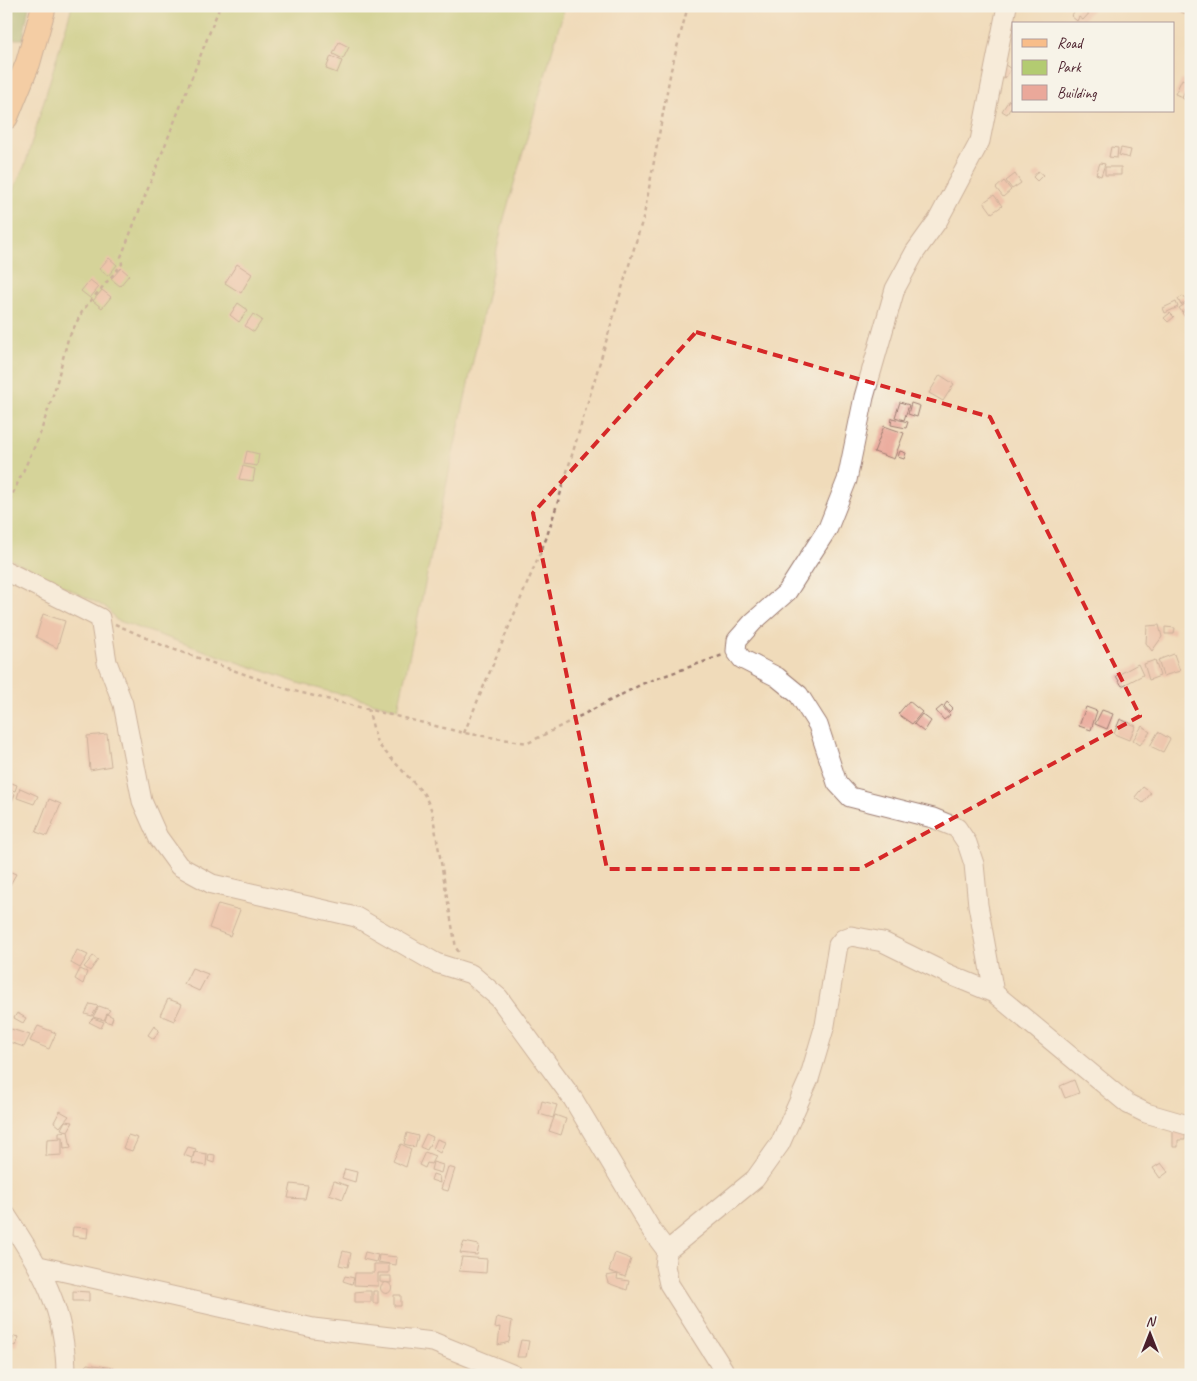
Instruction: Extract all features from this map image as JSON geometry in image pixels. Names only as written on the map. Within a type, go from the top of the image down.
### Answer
[{"type":"main road","points":[[6,116],[28,63],[44,6]]},
{"type":"street","points":[[994,993],[974,864],[967,843],[957,828],[933,818],[850,797],[837,783],[818,725],[798,695],[777,677],[742,659],[736,651],[737,640],[753,622],[787,592],[828,528],[847,480],[864,397],[895,289],[915,252],[938,220],[980,141],[1007,6]]},
{"type":"street","points":[[6,571],[100,618],[107,662],[123,704],[142,801],[158,837],[179,866],[212,884],[356,917],[436,963],[471,974],[499,998],[573,1099],[652,1231],[667,1252]]},
{"type":"street","points":[[725,1375],[669,1284],[665,1266],[667,1252],[755,1179],[780,1144],[809,1079],[825,1025],[838,945],[843,939],[851,936],[882,942],[994,993],[1128,1104],[1146,1113],[1191,1126]]},
{"type":"street","points":[[6,1215],[39,1266],[60,1318],[66,1354],[66,1375]]},
{"type":"street","points":[[39,1266],[313,1328],[433,1342],[514,1375]]},
{"type":"path","points":[[6,508],[39,438],[55,389],[68,339],[83,310],[122,264],[120,257],[220,6]]},
{"type":"path","points":[[464,733],[546,539],[566,477],[644,215],[670,70],[688,6]]},
{"type":"path","points":[[100,618],[164,646],[290,690],[368,707],[464,733],[528,743],[644,683],[736,651]]},
{"type":"path","points":[[368,707],[377,743],[424,794],[432,811],[456,948],[471,974]]},
{"type":"highlighted area","points":[[696,332],[990,417],[1140,716],[860,869],[607,869],[533,513]]},
{"type":"green space","points":[[6,6],[29,6],[23,39],[6,39]]},
{"type":"green space","points":[[72,6],[565,6],[503,222],[398,709],[301,684],[116,620],[107,608],[6,557],[6,205],[25,165]]},
{"type":"building","points":[[1079,6],[1092,6],[1094,8],[1083,20],[1079,17],[1077,21],[1071,16]]},
{"type":"building","points":[[1182,6],[1191,6],[1191,15],[1180,12]]},
{"type":"building","points":[[339,42],[349,47],[343,59],[333,54]]},
{"type":"building","points":[[331,56],[342,61],[337,73],[326,69]]},
{"type":"building","points":[[1004,64],[1011,69],[1005,78],[998,73]]},
{"type":"building","points":[[1182,79],[1189,82],[1182,97],[1175,94]]},
{"type":"building","points":[[1191,84],[1191,103],[1182,98]]},
{"type":"building","points":[[1009,100],[1012,106],[1007,114],[1002,111]]},
{"type":"building","points":[[1111,147],[1118,148],[1117,158],[1109,157]]},
{"type":"building","points":[[1121,148],[1131,150],[1129,158],[1119,155]]},
{"type":"building","points":[[1100,163],[1105,164],[1101,176],[1096,174]]},
{"type":"building","points":[[1105,167],[1121,167],[1121,175],[1105,175]]},
{"type":"building","points":[[1038,171],[1043,175],[1037,181],[1033,177]]},
{"type":"building","points":[[1015,174],[1021,183],[1012,189],[1006,181]]},
{"type":"building","points":[[1004,181],[1011,190],[1003,197],[996,188]]},
{"type":"building","points":[[994,195],[1002,206],[992,213],[984,202]]},
{"type":"building","points":[[109,258],[117,265],[108,276],[99,269]]},
{"type":"building","points":[[237,264],[252,274],[241,293],[225,283]]},
{"type":"building","points":[[121,268],[129,275],[120,286],[111,279]]},
{"type":"building","points":[[90,280],[99,287],[90,298],[81,291]]},
{"type":"building","points":[[102,290],[111,297],[102,308],[93,301]]},
{"type":"building","points":[[1183,296],[1187,301],[1181,305],[1178,299]]},
{"type":"building","points":[[1176,302],[1178,307],[1165,313],[1163,308]]},
{"type":"building","points":[[1188,302],[1190,306],[1182,312],[1179,308]]},
{"type":"building","points":[[238,303],[248,310],[239,322],[230,315]]},
{"type":"building","points":[[1191,307],[1191,312],[1185,317],[1182,313]]},
{"type":"building","points":[[1170,313],[1174,317],[1168,322],[1164,318]]},
{"type":"building","points":[[253,314],[262,320],[254,332],[245,326]]},
{"type":"building","points":[[940,375],[954,384],[943,401],[929,393]]},
{"type":"building","points":[[900,402],[909,405],[904,420],[895,417]]},
{"type":"building","points":[[911,403],[920,406],[917,417],[908,414]]},
{"type":"building","points":[[892,418],[908,422],[906,428],[891,425]]},
{"type":"building","points":[[884,426],[904,433],[894,459],[874,452]]},
{"type":"building","points":[[247,451],[259,454],[257,466],[244,464]]},
{"type":"building","points":[[900,451],[906,453],[904,459],[898,457]]},
{"type":"building","points":[[243,466],[255,469],[253,481],[239,479]]},
{"type":"building","points":[[43,614],[65,621],[57,648],[36,637]]},
{"type":"building","points":[[1159,625],[1162,637],[1152,651],[1146,643],[1147,626]]},
{"type":"building","points":[[1165,627],[1175,628],[1174,634],[1165,634]]},
{"type":"building","points":[[1174,654],[1180,671],[1163,676],[1158,660]]},
{"type":"building","points":[[1155,660],[1160,676],[1149,680],[1144,664]]},
{"type":"building","points":[[1138,664],[1143,675],[1122,686],[1116,676]]},
{"type":"building","points":[[909,701],[922,712],[912,724],[898,714]]},
{"type":"building","points":[[947,702],[953,708],[949,712],[944,706]]},
{"type":"building","points":[[942,706],[950,715],[944,720],[936,711]]},
{"type":"building","points":[[1086,707],[1097,711],[1091,730],[1079,726]]},
{"type":"building","points":[[1102,710],[1113,714],[1107,729],[1095,724]]},
{"type":"building","points":[[922,714],[931,721],[924,732],[914,724]]},
{"type":"building","points":[[1120,719],[1136,726],[1129,740],[1114,734]]},
{"type":"building","points":[[1142,726],[1150,732],[1140,745],[1133,740]]},
{"type":"building","points":[[1158,732],[1170,739],[1163,752],[1150,746]]},
{"type":"building","points":[[107,734],[111,766],[90,770],[87,736]]},
{"type":"building","points":[[9,782],[17,785],[15,791],[6,788]]},
{"type":"building","points":[[1143,787],[1151,793],[1143,803],[1135,797]]},
{"type":"building","points":[[20,788],[38,796],[34,804],[17,798]]},
{"type":"building","points":[[7,791],[15,794],[6,816],[6,793]]},
{"type":"building","points":[[49,799],[61,804],[47,836],[36,832]]},
{"type":"building","points":[[6,870],[16,874],[6,892]]},
{"type":"building","points":[[218,904],[240,910],[230,936],[209,928]]},
{"type":"building","points":[[77,950],[88,955],[80,968],[71,963]]},
{"type":"building","points":[[93,956],[98,960],[90,971],[84,967]]},
{"type":"building","points":[[192,968],[208,974],[199,991],[184,984]]},
{"type":"building","points":[[80,969],[87,972],[83,984],[75,979]]},
{"type":"building","points":[[168,999],[182,1004],[174,1021],[160,1015]]},
{"type":"building","points":[[90,1004],[98,1006],[92,1016],[85,1014]]},
{"type":"building","points":[[99,1006],[110,1010],[104,1020],[93,1017]]},
{"type":"building","points":[[17,1013],[26,1018],[23,1023],[14,1018]]},
{"type":"building","points":[[107,1014],[113,1017],[111,1023],[105,1021]]},
{"type":"building","points":[[93,1018],[104,1022],[101,1028],[89,1022]]},
{"type":"building","points":[[38,1026],[56,1033],[49,1049],[30,1041]]},
{"type":"building","points":[[154,1026],[159,1030],[154,1039],[148,1035]]},
{"type":"building","points":[[11,1029],[30,1035],[24,1047],[6,1041]]},
{"type":"building","points":[[1074,1080],[1079,1093],[1065,1098],[1060,1086]]},
{"type":"building","points":[[542,1101],[557,1105],[553,1118],[539,1114]]},
{"type":"building","points":[[60,1111],[69,1116],[60,1127],[54,1122]]},
{"type":"building","points":[[555,1115],[566,1119],[561,1135],[549,1131]]},
{"type":"building","points":[[65,1121],[73,1122],[68,1131],[61,1129]]},
{"type":"building","points":[[1173,1126],[1186,1127],[1185,1140],[1178,1140],[1178,1147],[1173,1147]]},
{"type":"building","points":[[68,1131],[71,1148],[64,1149],[63,1137],[59,1137],[59,1132]]},
{"type":"building","points":[[407,1133],[418,1136],[415,1147],[404,1144]]},
{"type":"building","points":[[426,1134],[433,1137],[427,1150],[420,1147]]},
{"type":"building","points":[[128,1135],[138,1138],[132,1151],[123,1148]]},
{"type":"building","points":[[62,1138],[62,1155],[46,1156],[47,1139]]},
{"type":"building","points":[[437,1139],[445,1142],[440,1153],[433,1149]]},
{"type":"building","points":[[401,1144],[411,1149],[406,1167],[393,1161]]},
{"type":"building","points":[[188,1147],[196,1149],[192,1158],[184,1155]]},
{"type":"building","points":[[194,1152],[207,1154],[206,1166],[192,1163]]},
{"type":"building","points":[[425,1152],[435,1156],[431,1164],[427,1163],[425,1168],[419,1165]]},
{"type":"building","points":[[209,1154],[215,1155],[214,1163],[208,1161]]},
{"type":"building","points":[[433,1162],[443,1165],[441,1173],[431,1170]]},
{"type":"building","points":[[1161,1163],[1168,1172],[1160,1178],[1153,1168]]},
{"type":"building","points":[[448,1167],[455,1169],[448,1191],[441,1189]]},
{"type":"building","points":[[345,1169],[357,1172],[355,1182],[342,1178]]},
{"type":"building","points":[[433,1174],[439,1176],[440,1183],[431,1180]]},
{"type":"building","points":[[334,1181],[348,1186],[343,1199],[329,1194]]},
{"type":"building","points":[[291,1184],[308,1186],[305,1199],[288,1198]]},
{"type":"building","points":[[73,1227],[88,1228],[87,1238],[72,1236]]},
{"type":"building","points":[[464,1242],[479,1245],[477,1255],[460,1253]]},
{"type":"building","points":[[343,1251],[351,1253],[348,1267],[339,1265]]},
{"type":"building","points":[[365,1252],[378,1255],[376,1262],[363,1259]]},
{"type":"building","points":[[615,1253],[631,1259],[625,1277],[609,1271]]},
{"type":"building","points":[[379,1255],[397,1257],[396,1265],[378,1262]]},
{"type":"building","points":[[462,1257],[487,1259],[486,1273],[459,1271]]},
{"type":"building","points":[[374,1264],[389,1264],[389,1273],[378,1273],[378,1286],[354,1285],[355,1273],[374,1273]]},
{"type":"building","points":[[618,1274],[617,1279],[629,1281],[627,1290],[608,1283],[606,1276]]},
{"type":"building","points":[[345,1276],[354,1278],[352,1284],[343,1281]]},
{"type":"building","points":[[380,1276],[391,1276],[391,1283],[380,1282]]},
{"type":"building","points":[[384,1283],[388,1283],[391,1288],[390,1292],[384,1293],[381,1290],[381,1286]]},
{"type":"building","points":[[73,1291],[89,1292],[89,1301],[73,1301]]},
{"type":"building","points":[[371,1291],[371,1302],[355,1302],[355,1292]]},
{"type":"building","points":[[373,1291],[378,1291],[378,1303],[373,1303]]},
{"type":"building","points":[[394,1295],[401,1295],[401,1306],[394,1306]]},
{"type":"building","points":[[497,1317],[512,1321],[509,1342],[498,1345],[500,1327],[495,1328]]},
{"type":"building","points":[[14,1336],[19,1337],[16,1346],[11,1345]]},
{"type":"building","points":[[521,1340],[529,1341],[526,1357],[517,1357]]},
{"type":"building","points":[[87,1364],[114,1368],[113,1375],[85,1375]]}]
